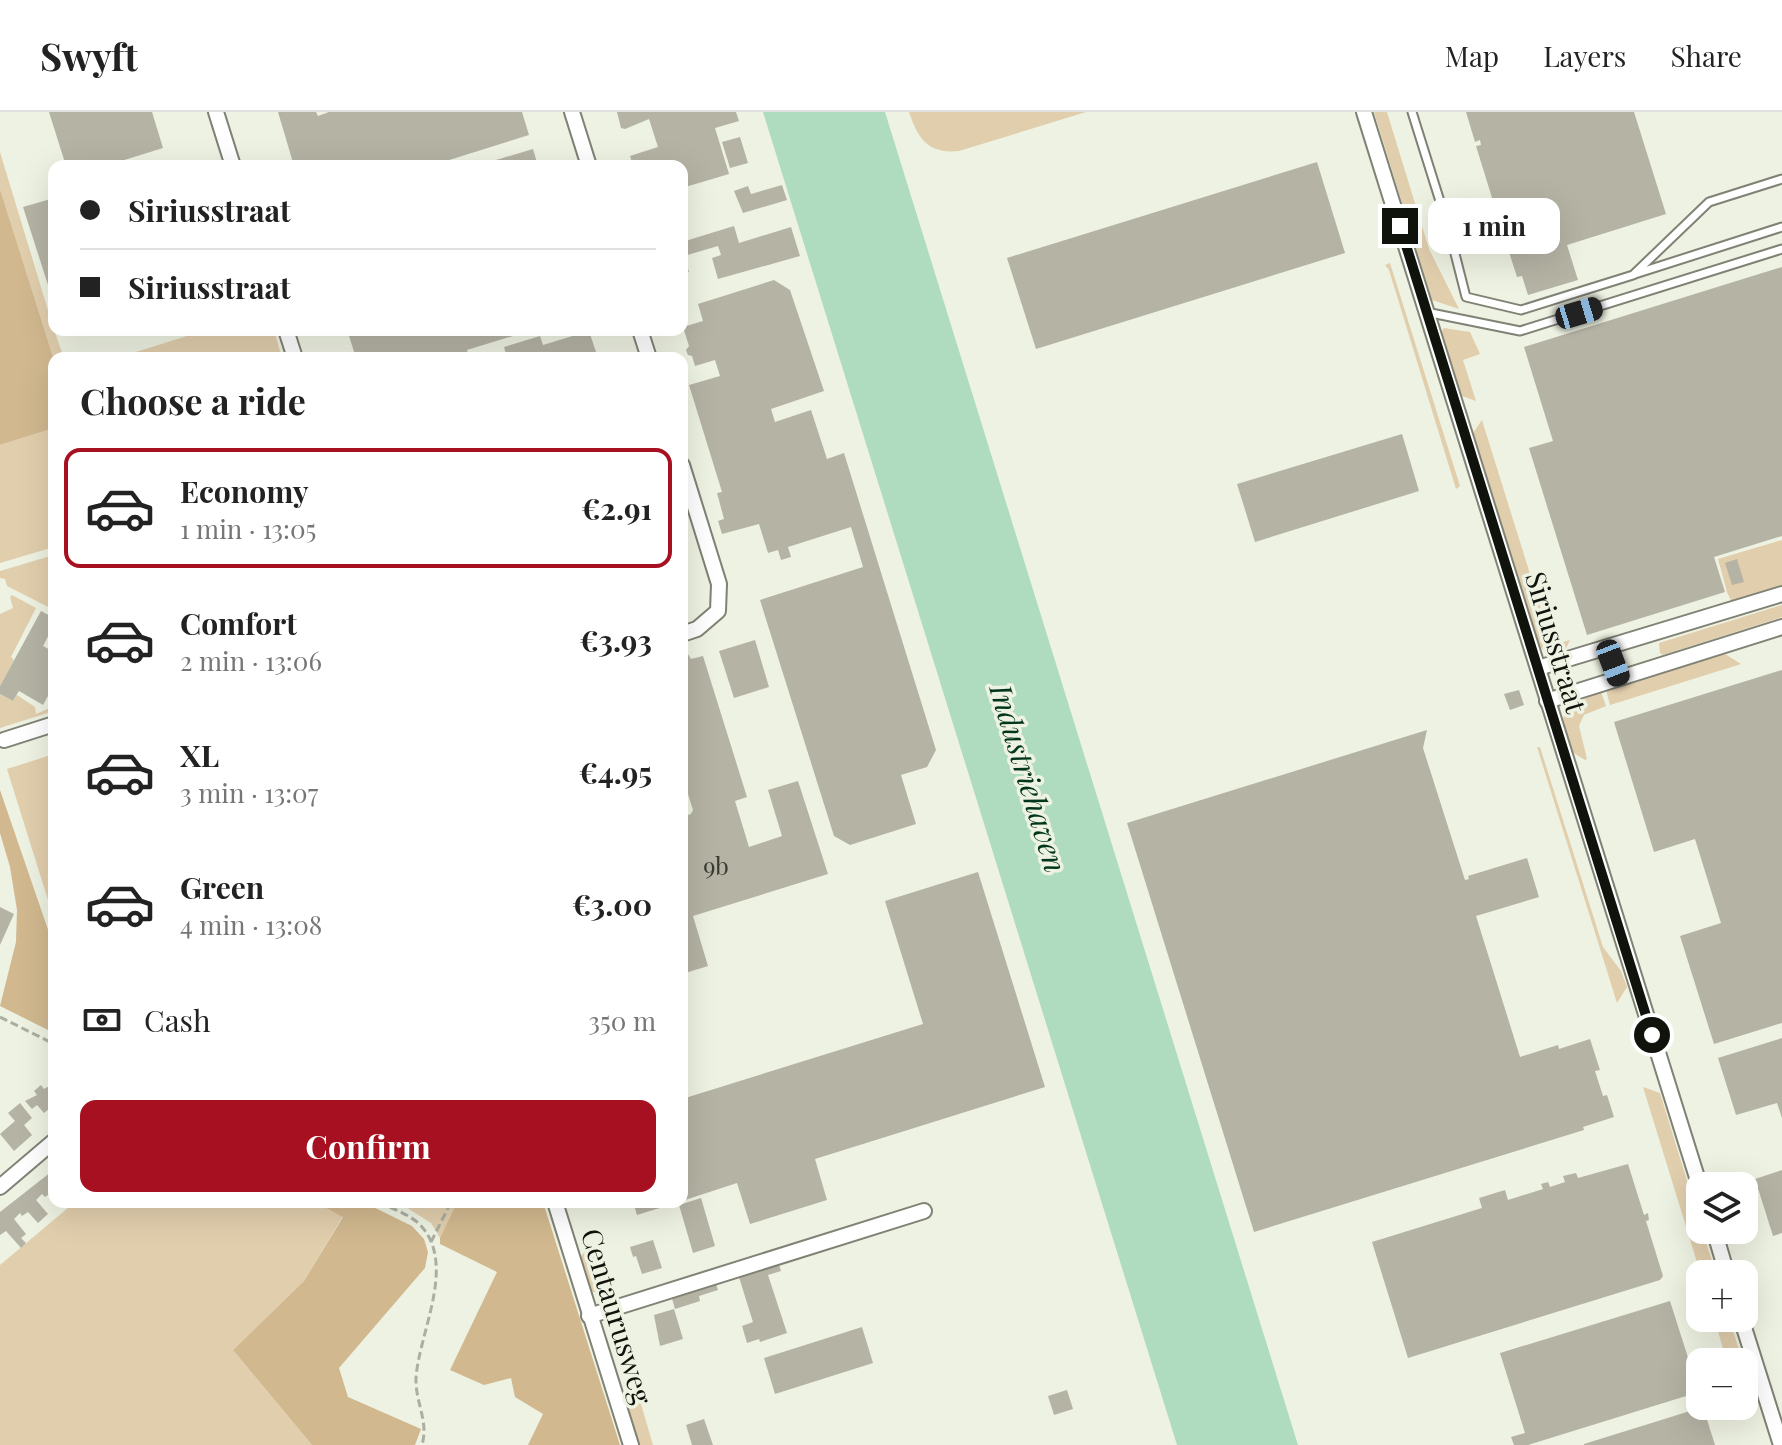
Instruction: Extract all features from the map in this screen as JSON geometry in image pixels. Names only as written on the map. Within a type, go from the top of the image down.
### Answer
[{"type":"street","points":[[216,112],[231,160]]},
{"type":"street","points":[[572,112],[587,160]]},
{"type":"street","name":"Siriusstraat","points":[[1364,112],[1695,1172]]},
{"type":"street","points":[[688,484],[719,584],[718,611],[697,629],[688,632]]},
{"type":"street","points":[[1538,668],[1782,594]]},
{"type":"street","points":[[1547,701],[1782,627]]},
{"type":"street","points":[[1607,648],[1618,678]]},
{"type":"street","points":[[4,740],[48,726]]},
{"type":"street","points":[[0,1187],[48,1146]]},
{"type":"street","name":"Centaurusweg","points":[[557,1208],[631,1445]]},
{"type":"street","points":[[589,1316],[924,1211]]},
{"type":"street","points":[[1745,1332],[1781,1445]]},
{"type":"lane","points":[[1412,112],[1449,230],[1466,297],[1521,310],[1782,227]]},
{"type":"lane","points":[[1633,275],[1709,202],[1782,179]]},
{"type":"lane","points":[[1426,312],[1520,331],[1782,249]]},
{"type":"path","points":[[0,1017],[48,1041]]},
{"type":"path","points":[[391,1208],[423,1227],[435,1255],[437,1275],[416,1378],[418,1400],[425,1421],[422,1445]]},
{"type":"path","points":[[431,1242],[448,1208]]},
{"type":"shaded area","points":[[909,112],[1086,112],[959,151],[948,151],[926,143],[916,130]]},
{"type":"shaded area","points":[[1374,112],[1387,112],[1429,249],[1459,309],[1432,300]]},
{"type":"shaded area","points":[[0,152],[48,310],[48,336],[56,336],[62,352],[51,352],[0,189]]},
{"type":"shaded area","points":[[0,189],[51,352],[48,352],[48,430],[0,445]]},
{"type":"shaded area","points":[[1390,263],[1460,486],[1456,489],[1385,265]]},
{"type":"shaded area","points":[[1444,328],[1470,332],[1480,354],[1463,360],[1476,401],[1462,396],[1441,332]]},
{"type":"shaded area","points":[[187,336],[276,336],[280,352],[136,352]]},
{"type":"shaded area","points":[[1482,420],[1550,638],[1559,643],[1570,640],[1563,655],[1549,654],[1539,646],[1473,433]]},
{"type":"shaded area","points":[[48,430],[48,549],[0,563],[0,445]]},
{"type":"shaded area","points":[[1782,540],[1782,587],[1732,603],[1718,559]]},
{"type":"shaded area","points":[[48,557],[48,607],[7,586],[5,579],[0,578],[0,571]]},
{"type":"shaded area","points":[[12,595],[36,608],[0,686],[0,614],[13,608]]},
{"type":"shaded area","points":[[1782,605],[1782,617],[1663,655],[1660,653],[1659,643]]},
{"type":"shaded area","points":[[1725,654],[1741,664],[1610,705],[1606,690]]},
{"type":"shaded area","points":[[1601,692],[1606,706],[1584,715],[1579,726],[1585,760],[1572,752],[1563,718],[1574,703]]},
{"type":"shaded area","points":[[0,694],[13,701],[17,695],[35,707],[36,714],[48,709],[48,713],[0,728]]},
{"type":"shaded area","points":[[1537,747],[1540,747],[1603,947],[1621,971],[1627,987],[1617,1003]]},
{"type":"shaded area","points":[[48,756],[48,900],[7,769]]},
{"type":"shaded area","points":[[0,790],[48,930],[48,1030],[0,1006],[16,942],[17,910],[10,867],[0,833]]},
{"type":"shaded area","points":[[1643,1087],[1660,1093],[1686,1178],[1686,1227]]},
{"type":"shaded area","points":[[68,1208],[327,1208],[343,1216],[304,1281],[233,1350],[312,1445],[0,1445],[0,1265]]},
{"type":"shaded area","points":[[326,1208],[375,1208],[412,1226],[424,1239],[428,1252],[425,1268],[339,1368],[348,1397],[421,1429],[415,1445],[312,1445],[233,1350],[304,1281],[343,1217]]},
{"type":"shaded area","points":[[407,1208],[454,1208],[440,1238],[431,1223]]},
{"type":"shaded area","points":[[454,1208],[545,1208],[620,1445],[528,1445],[543,1414],[515,1397],[511,1378],[484,1385],[450,1370],[497,1272],[440,1244]]},
{"type":"shaded area","points":[[1691,1244],[1707,1244],[1712,1260],[1696,1260]]},
{"type":"shaded area","points":[[591,1245],[607,1296],[590,1291],[579,1258]]},
{"type":"shaded area","points":[[1718,1332],[1733,1332],[1739,1348],[1723,1348]]},
{"type":"shaded area","points":[[638,1394],[653,1445],[638,1445],[625,1404]]},
{"type":"water","name":"Industriehaven","points":[[763,112],[885,112],[1298,1445],[1177,1445]]},
{"type":"building","points":[[49,112],[152,112],[163,148],[124,160],[64,160]]},
{"type":"building","points":[[278,112],[316,112],[318,116],[329,112],[522,112],[529,135],[449,160],[292,160]]},
{"type":"building","points":[[617,112],[736,112],[739,121],[715,128],[729,174],[688,186],[688,160],[631,160],[630,156],[658,147],[649,119],[621,128]]},
{"type":"building","points":[[1466,112],[1634,112],[1666,214],[1567,245],[1578,280],[1528,295],[1522,276],[1517,277],[1494,205],[1499,203],[1498,199],[1493,201],[1476,146],[1481,145],[1480,140],[1475,142]]},
{"type":"building","points":[[740,137],[748,163],[730,168],[722,142]]},
{"type":"building","points":[[533,149],[536,160],[496,160]]},
{"type":"building","points":[[1317,162],[1345,253],[1036,349],[1007,258]]},
{"type":"building","points":[[782,185],[787,200],[743,213],[734,191],[748,186],[751,194]]},
{"type":"building","points":[[48,200],[48,285],[23,207]]},
{"type":"building","points":[[734,226],[739,243],[791,227],[800,256],[718,279],[712,258],[721,255],[718,246],[688,255],[688,240]]},
{"type":"building","points":[[1782,267],[1782,536],[1714,557],[1725,592],[1587,635],[1529,448],[1553,441],[1524,347]]},
{"type":"building","points":[[774,280],[790,290],[824,391],[771,409],[775,422],[811,410],[827,459],[844,453],[936,750],[927,767],[901,775],[916,824],[850,845],[834,836],[760,600],[863,567],[851,527],[788,547],[791,557],[781,560],[778,550],[768,553],[759,524],[722,534],[718,521],[724,519],[717,493],[722,492],[689,385],[720,376],[715,360],[695,366],[686,350],[689,346],[686,336],[688,326],[703,321],[698,304]]},
{"type":"building","points":[[349,336],[513,336],[468,352],[354,352]]},
{"type":"building","points":[[540,336],[543,345],[573,336],[591,336],[596,352],[505,352],[504,347]]},
{"type":"building","points":[[1402,434],[1419,491],[1255,542],[1237,484]]},
{"type":"building","points":[[1737,559],[1744,582],[1732,585],[1725,563]]},
{"type":"building","points":[[41,611],[48,615],[48,636],[43,646],[48,649],[48,696],[43,705],[19,691],[13,701],[0,694],[0,686]]},
{"type":"building","points":[[755,640],[769,687],[734,698],[719,651]]},
{"type":"building","points":[[688,654],[691,659],[703,656],[747,797],[735,801],[749,847],[782,836],[768,790],[798,781],[828,874],[693,916],[708,966],[688,972],[688,815],[693,810],[688,794]]},
{"type":"building","points":[[1782,670],[1782,1023],[1714,1044],[1680,936],[1721,923],[1695,839],[1654,852],[1614,722]]},
{"type":"building","points":[[1519,690],[1524,705],[1510,710],[1504,694]]},
{"type":"building","points":[[1427,730],[1423,748],[1465,880],[1469,879],[1468,876],[1527,858],[1539,897],[1476,916],[1520,1057],[1590,1039],[1600,1070],[1595,1071],[1614,1117],[1583,1127],[1584,1130],[1254,1232],[1127,823]]},
{"type":"building","points":[[978,872],[1045,1087],[815,1159],[827,1200],[750,1224],[737,1183],[688,1199],[688,1097],[923,1024],[885,901]]},
{"type":"building","points":[[0,907],[14,914],[0,945]]},
{"type":"building","points":[[1782,1038],[1782,1118],[1777,1103],[1736,1115],[1718,1058]]},
{"type":"building","points":[[41,1085],[44,1089],[47,1087],[48,1110],[44,1113],[37,1105],[32,1109],[25,1101],[37,1095],[34,1091]]},
{"type":"building","points":[[20,1103],[32,1118],[24,1125],[32,1135],[14,1151],[0,1134],[15,1121],[8,1113]]},
{"type":"building","points":[[1628,1164],[1644,1215],[1648,1213],[1649,1220],[1646,1221],[1663,1276],[1660,1280],[1408,1358],[1372,1242],[1482,1208],[1479,1198],[1505,1190],[1508,1200],[1543,1189],[1541,1184],[1548,1182],[1550,1187],[1565,1182],[1563,1176],[1576,1173],[1578,1178]]},
{"type":"building","points":[[1782,1170],[1782,1233],[1773,1236],[1758,1188],[1758,1178]]},
{"type":"building","points":[[48,1174],[48,1195],[45,1197],[42,1194],[36,1200],[48,1214],[38,1223],[28,1212],[22,1216],[20,1213],[14,1219],[26,1234],[21,1238],[26,1243],[21,1248],[6,1231],[0,1235],[0,1212]]},
{"type":"building","points":[[701,1198],[715,1246],[693,1253],[680,1208],[688,1208],[688,1202]]},
{"type":"building","points":[[635,1208],[660,1208],[637,1215]]},
{"type":"building","points":[[653,1240],[662,1268],[642,1274],[630,1247]]},
{"type":"building","points":[[778,1261],[781,1271],[768,1275],[787,1333],[747,1343],[742,1326],[753,1322],[738,1274]]},
{"type":"building","points":[[715,1281],[718,1290],[699,1296],[700,1301],[675,1309],[671,1295]]},
{"type":"building","points":[[1670,1301],[1686,1351],[1686,1396],[1528,1445],[1514,1445],[1511,1437],[1525,1433],[1500,1353]]},
{"type":"building","points":[[674,1309],[683,1339],[660,1346],[654,1315]]},
{"type":"building","points":[[862,1327],[873,1363],[775,1394],[764,1358]]},
{"type":"building","points":[[1067,1390],[1073,1409],[1054,1415],[1048,1396]]},
{"type":"building","points":[[1686,1412],[1686,1420],[1707,1420],[1715,1445],[1584,1445]]},
{"type":"building","points":[[704,1419],[713,1445],[692,1445],[686,1425]]},
{"type":"route","points":[[1400,226],[1652,1035]]}]
